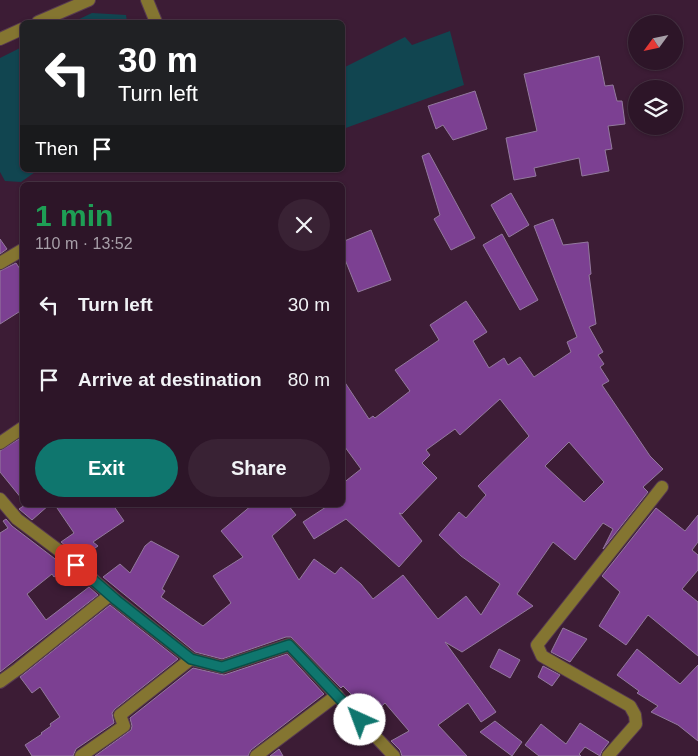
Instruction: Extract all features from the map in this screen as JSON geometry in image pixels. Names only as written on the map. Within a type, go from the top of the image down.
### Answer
[{"type":"street","points":[[43,20],[89,0]]},
{"type":"street","points":[[147,0],[155,20]]},
{"type":"street","points":[[0,39],[20,30]]},
{"type":"street","points":[[0,263],[20,251]]},
{"type":"street","points":[[0,443],[20,429]]},
{"type":"street","points":[[608,756],[636,724],[635,715],[630,706],[542,656],[537,645],[662,487]]},
{"type":"street","points":[[0,499],[17,519],[65,555],[110,595],[191,659],[222,667],[289,645],[394,756]]},
{"type":"street","points":[[0,682],[110,595]]},
{"type":"street","points":[[82,756],[124,726],[120,715],[191,659]]},
{"type":"street","points":[[256,756],[337,695]]},
{"type":"shaded area","points":[[92,13],[126,15],[127,20],[77,20]]},
{"type":"shaded area","points":[[450,31],[464,85],[345,128],[345,67],[405,37],[412,45]]},
{"type":"shaded area","points":[[20,48],[20,172],[35,172],[21,182],[5,181],[0,172],[0,58]]},
{"type":"building","points":[[599,56],[605,86],[613,85],[617,101],[622,101],[625,124],[608,126],[612,149],[605,150],[609,171],[582,176],[579,158],[534,168],[536,176],[514,180],[506,138],[537,131],[524,74]]},
{"type":"building","points":[[475,91],[487,129],[453,140],[443,125],[436,129],[428,106]]},
{"type":"building","points":[[429,153],[475,238],[451,250],[434,219],[440,215],[422,156]]},
{"type":"building","points":[[511,193],[529,225],[509,237],[491,205]]},
{"type":"building","points":[[553,219],[563,245],[588,242],[591,274],[589,275],[596,324],[589,327],[603,352],[598,355],[604,364],[600,367],[609,381],[602,385],[650,456],[663,469],[643,487],[648,492],[603,549],[613,529],[603,523],[575,560],[553,542],[517,594],[533,606],[462,652],[445,642],[496,712],[481,722],[468,703],[438,725],[467,756],[402,756],[400,750],[391,741],[409,731],[385,703],[372,715],[343,686],[341,688],[291,637],[286,637],[222,659],[195,652],[103,577],[120,564],[130,573],[145,546],[151,541],[179,556],[162,589],[165,591],[161,597],[203,626],[231,603],[213,576],[243,557],[221,531],[250,507],[290,507],[296,515],[272,536],[299,580],[314,559],[335,574],[341,567],[361,584],[373,599],[403,575],[438,619],[466,596],[481,615],[500,584],[461,556],[439,535],[459,512],[466,518],[486,495],[478,486],[529,436],[500,399],[460,435],[455,429],[426,450],[430,455],[422,463],[437,478],[402,514],[399,513],[422,541],[399,567],[346,519],[314,539],[303,522],[326,507],[345,507],[345,482],[361,469],[345,447],[345,383],[369,419],[373,416],[375,418],[410,391],[395,370],[439,340],[430,325],[466,301],[487,332],[473,341],[489,368],[504,358],[508,365],[520,357],[534,377],[571,352],[567,342],[577,337],[534,226]],"holes":[[[569,442],[604,482],[584,502],[545,466]]]},
{"type":"building","points":[[371,230],[391,280],[358,292],[345,260],[345,241]]},
{"type":"building","points":[[502,234],[538,300],[520,310],[483,245]]},
{"type":"building","points":[[0,239],[7,249],[0,254]]},
{"type":"building","points":[[16,263],[20,269],[20,311],[0,324],[0,271]]},
{"type":"building","points":[[20,438],[20,497],[0,472],[0,451]]},
{"type":"building","points":[[22,507],[47,507],[32,520],[19,509]]},
{"type":"building","points":[[56,507],[114,507],[124,521],[93,542],[98,546],[81,558],[61,542],[74,533]]},
{"type":"building","points":[[656,508],[685,531],[698,515],[698,542],[692,550],[698,555],[698,570],[682,589],[698,602],[698,656],[648,615],[626,645],[599,626],[620,592],[602,576]]},
{"type":"building","points":[[6,519],[12,526],[67,568],[54,577],[52,574],[27,594],[46,620],[89,587],[98,595],[0,672],[0,533],[8,528],[3,521]]},
{"type":"building","points":[[110,605],[178,659],[115,709],[112,713],[114,723],[76,749],[73,756],[32,756],[25,745],[42,734],[51,726],[50,724],[60,717],[40,687],[32,693],[20,677]]},
{"type":"building","points":[[563,628],[587,639],[570,662],[551,652]]},
{"type":"building","points":[[499,649],[520,660],[510,678],[490,667]]},
{"type":"building","points":[[637,649],[680,684],[698,665],[698,741],[678,725],[651,712],[658,706],[637,693],[639,691],[617,675]]},
{"type":"building","points":[[287,654],[324,694],[251,750],[248,756],[95,756],[131,730],[130,718],[193,668],[224,675]]},
{"type":"building","points":[[543,666],[560,675],[552,686],[538,677]]},
{"type":"building","points":[[495,721],[522,742],[512,756],[480,732]]},
{"type":"building","points":[[580,723],[609,742],[600,756],[585,747],[579,754],[581,756],[539,756],[525,745],[541,724],[566,744]]},
{"type":"building","points":[[279,749],[283,756],[270,756]]},
{"type":"route","points":[[76,565],[116,600],[191,659],[222,667],[289,645],[360,720]]}]
